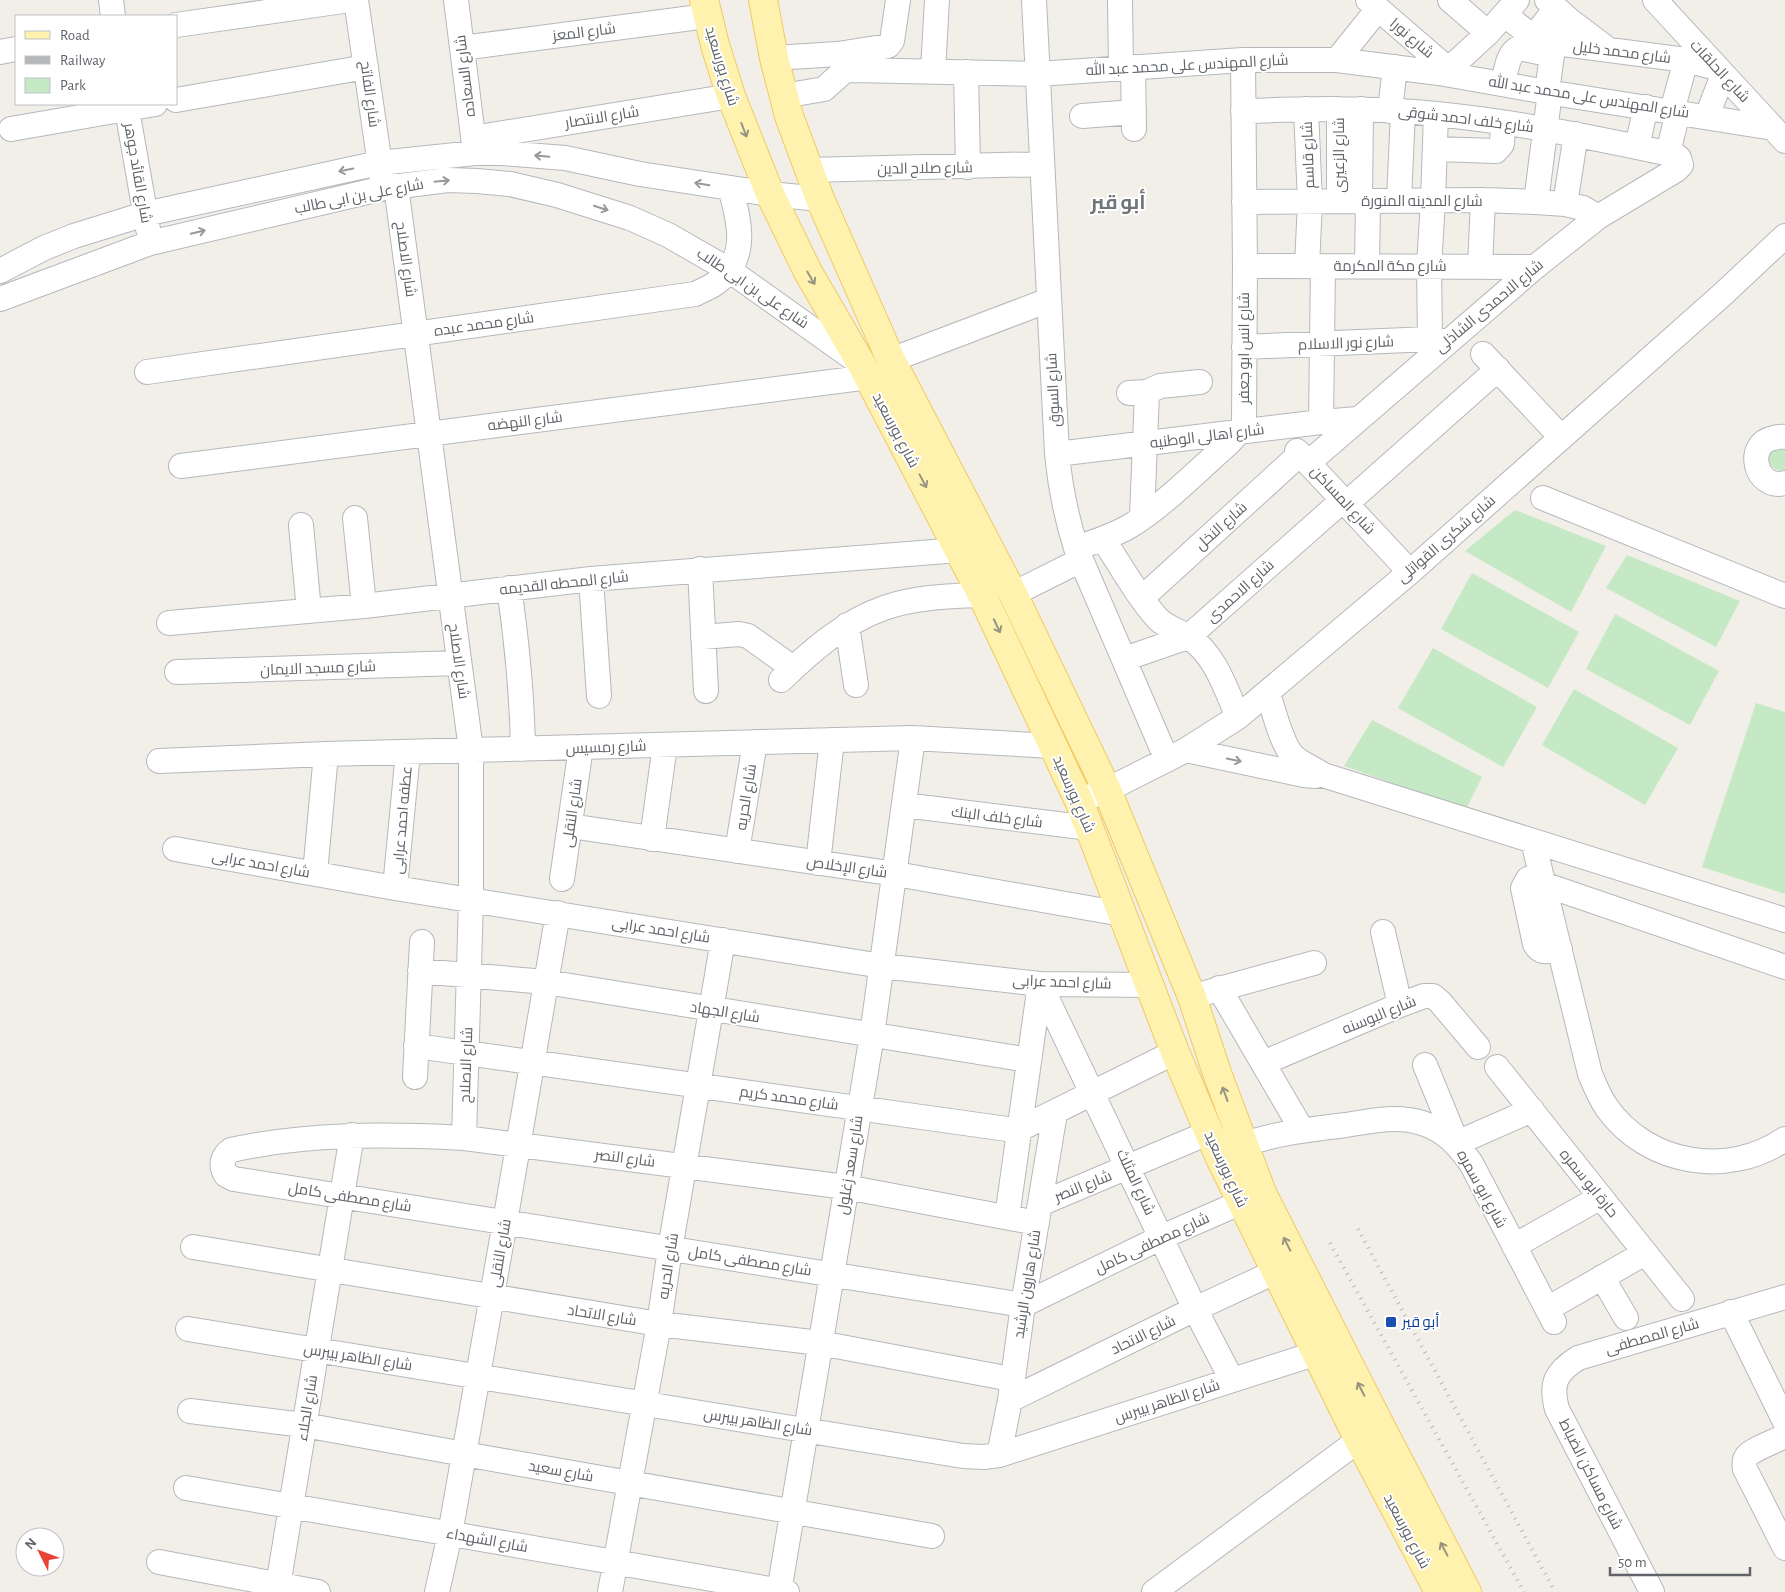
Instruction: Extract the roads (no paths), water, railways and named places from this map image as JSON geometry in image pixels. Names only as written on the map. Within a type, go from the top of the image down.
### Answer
[{"type":"main road","name":"شارع بورسعيد","points":[[763,0],[774,58],[789,116],[820,199],[891,360],[1012,594],[1107,790],[1192,997],[1243,1144],[1252,1197],[1277,1271],[1317,1353],[1370,1434],[1467,1592]]},
{"type":"main road","name":"شارع بورسعيد","points":[[702,6],[731,96],[770,194],[808,272],[866,371],[982,595],[1079,801],[1175,1052],[1214,1145],[1252,1197],[1370,1434],[1439,1592]]},
{"type":"street","points":[[111,0],[113,15]]},
{"type":"street","points":[[178,25],[350,0]]},
{"type":"street","name":"شارع الفاتح","points":[[356,0],[379,162],[390,187]]},
{"type":"street","name":"شارع السعاده","points":[[456,0],[474,145]]},
{"type":"street","points":[[774,58],[837,65],[888,46],[892,42],[898,0]]},
{"type":"street","points":[[933,72],[937,0]]},
{"type":"street","name":"شارع السوق","points":[[1034,0],[1056,454],[1066,518],[1078,554],[1124,659],[1176,755]]},
{"type":"street","points":[[1082,116],[1134,121],[1120,0]]},
{"type":"street","name":"شارع الحلقات","points":[[1655,0],[1779,134]]},
{"type":"street","points":[[1464,4],[1488,33]]},
{"type":"street","name":"شارع المعز","points":[[462,48],[702,6]]},
{"type":"street","points":[[1337,60],[1383,6]]},
{"type":"street","name":"شارع نورا","points":[[1383,6],[1452,72]]},
{"type":"street","points":[[1452,72],[1511,7],[1528,34],[1536,34],[1557,9]]},
{"type":"street","points":[[1536,202],[1557,9]]},
{"type":"street","points":[[1557,9],[1611,51]]},
{"type":"street","name":"شارع محمد خليل","points":[[1503,84],[1511,54],[1519,48],[1611,51],[1686,60],[1720,72]]},
{"type":"street","points":[[0,52],[15,49]]},
{"type":"street","name":"شارع المهندس على محمد عبد الله","points":[[784,96],[824,89],[837,65],[844,71],[1038,74],[1243,60],[1337,60],[1452,72],[1548,92],[1707,116],[1779,134]]},
{"type":"street","name":"شارع انس ابو جعفر","points":[[1239,432],[1244,423],[1243,60]]},
{"type":"street","points":[[1675,159],[1675,111],[1686,60]]},
{"type":"street","points":[[178,100],[366,67]]},
{"type":"street","points":[[1395,67],[1399,201]]},
{"type":"street","points":[[966,72],[968,167]]},
{"type":"street","points":[[1707,116],[1720,72]]},
{"type":"street","name":"شارع الانتصار","points":[[474,145],[731,96]]},
{"type":"street","points":[[1600,138],[1607,101]]},
{"type":"street","points":[[11,129],[127,106],[141,105]]},
{"type":"street","name":"شارع القائد جوهر","points":[[127,106],[150,243]]},
{"type":"street","points":[[1637,146],[1646,107]]},
{"type":"street","name":"شارع قاسم","points":[[1306,109],[1310,202],[1321,344],[1320,422]]},
{"type":"street","name":"شارع خلف احمد شوقى","points":[[1243,111],[1350,109],[1436,114],[1600,138],[1637,146],[1675,159]]},
{"type":"street","name":"شارع الزعيرى","points":[[1350,109],[1356,201],[1367,266]]},
{"type":"street","points":[[1436,114],[1434,201],[1428,266],[1439,340]]},
{"type":"street","points":[[1435,149],[1496,151],[1502,144],[1503,123]]},
{"type":"street","points":[[1565,204],[1576,134]]},
{"type":"street","name":"شارع على بن ابى طالب","points":[[0,271],[44,248],[74,236],[144,214],[379,162],[474,145],[502,153],[565,158],[640,174],[770,194],[820,199]]},
{"type":"street","name":"شارع الاحمدى الشاذلى","points":[[1304,459],[1358,419],[1439,340],[1598,217],[1676,170],[1675,159]]},
{"type":"street","name":"شارع صلاح الدين","points":[[809,170],[1042,164]]},
{"type":"street","name":"شارع على بن ابى طالب","points":[[0,299],[150,243],[390,187],[448,180],[477,181],[510,184],[557,195],[638,221],[668,235],[729,270],[866,371]]},
{"type":"street","name":"شارع الاصلاح","points":[[390,187],[415,334],[471,750],[471,900],[464,1138]]},
{"type":"street","name":"شارع محمد عبده","points":[[147,372],[695,294],[714,284],[729,270],[737,253],[740,236],[739,218],[730,188]]},
{"type":"street","points":[[1480,267],[1483,200]]},
{"type":"street","name":"شارع المدينه المنورة","points":[[1244,202],[1483,200],[1536,202],[1565,204],[1583,208],[1598,217]]},
{"type":"street","name":"شارع شكرى القواتلى","points":[[1079,801],[1107,790],[1176,755],[1238,717],[1268,693],[1410,572],[1723,294],[1785,236]]},
{"type":"street","name":"شارع مكة المكرمة","points":[[1245,266],[1535,267]]},
{"type":"street","points":[[891,360],[1049,300]]},
{"type":"street","name":"شارع نور الاسلام","points":[[1244,347],[1439,340]]},
{"type":"street","name":"شارع الاحمدى","points":[[1124,659],[1188,637],[1344,502],[1490,361],[1562,437]]},
{"type":"street","name":"شارع النهضه","points":[[181,466],[866,371]]},
{"type":"street","points":[[1142,517],[1145,443],[1138,392],[1160,386],[1200,382]]},
{"type":"street","name":"شارع اهالى الوطنيه","points":[[1056,454],[1358,419]]},
{"type":"street","name":"شارع المساكن","points":[[1275,428],[1410,572]]},
{"type":"street","points":[[1012,594],[1103,539],[1130,526],[1170,495],[1239,432]]},
{"type":"street","points":[[1785,437],[1769,439],[1759,447],[1755,460],[1758,472],[1767,481],[1779,485],[1785,483]]},
{"type":"street","name":"شارع النخل","points":[[1142,598],[1304,459]]},
{"type":"street","points":[[1543,498],[1785,596]]},
{"type":"street","points":[[355,518],[364,606]]},
{"type":"street","points":[[301,525],[309,611]]},
{"type":"street","points":[[1103,539],[1159,620],[1188,637],[1202,649],[1214,664],[1238,717]]},
{"type":"street","name":"شارع المحطه القديمه","points":[[169,623],[364,606],[591,578],[959,550]]},
{"type":"street","points":[[700,569],[706,691]]},
{"type":"street","points":[[591,578],[599,696]]},
{"type":"street","points":[[509,588],[522,694],[523,749]]},
{"type":"street","points":[[703,638],[739,634],[748,636],[787,674],[812,650],[847,625],[883,608],[915,600],[945,596],[982,595]]},
{"type":"street","points":[[847,625],[856,685]]},
{"type":"street","name":"شارع مسجد الايمان","points":[[177,672],[459,663]]},
{"type":"street","points":[[1268,693],[1287,748],[1299,761],[1323,775],[1785,920]]},
{"type":"street","name":"شارع رمسيس","points":[[159,761],[326,754],[913,738],[1052,746]]},
{"type":"street","name":"شارع سعد زغلول","points":[[782,1592],[820,1343],[872,1035],[896,874],[913,738]]},
{"type":"street","points":[[818,863],[832,740]]},
{"type":"street","name":"شارع الحريه","points":[[737,851],[755,742]]},
{"type":"street","points":[[652,839],[665,745]]},
{"type":"street","name":"شارع النقلى","points":[[562,879],[581,747]]},
{"type":"street","name":"عطفه احمد عرابى","points":[[395,888],[408,752]]},
{"type":"street","points":[[315,873],[326,754]]},
{"type":"street","points":[[1176,755],[1304,775],[1323,775]]},
{"type":"street","name":"شارع خلف البنك","points":[[904,805],[1090,828]]},
{"type":"street","name":"شارع الإخلاص","points":[[570,826],[896,874],[1122,914]]},
{"type":"street","points":[[1533,841],[1590,1074],[1607,1108],[1633,1135],[1649,1146],[1666,1154],[1684,1159],[1703,1162],[1722,1162],[1740,1159],[1759,1154],[1785,1139]]},
{"type":"street","name":"شارع احمد عرابى","points":[[175,849],[395,888],[882,966],[1040,984],[1150,985]]},
{"type":"street","points":[[1542,880],[1785,967]]},
{"type":"street","name":"شارع النقلى","points":[[437,1592],[450,1534],[558,913]]},
{"type":"street","points":[[1383,932],[1400,1005]]},
{"type":"street","name":"شارع الحريه","points":[[610,1592],[659,1324],[670,1248],[723,940]]},
{"type":"street","points":[[415,1077],[422,942]]},
{"type":"street","points":[[1192,997],[1314,963]]},
{"type":"street","name":"شارع الجهاد","points":[[420,970],[546,982],[1029,1060]]},
{"type":"street","points":[[1007,1217],[1040,984]]},
{"type":"street","name":"شارع المثلث","points":[[1040,984],[1094,1093],[1195,1309],[1232,1380]]},
{"type":"street","points":[[1219,988],[1302,1130]]},
{"type":"street","name":"شارع البوسنه","points":[[1263,1063],[1424,996],[1433,996],[1440,1002],[1478,1047]]},
{"type":"street","name":"شارع محمد كريم","points":[[416,1046],[1007,1129],[1020,1129],[1175,1052]]},
{"type":"street","points":[[1425,1065],[1457,1143],[1532,1110]]},
{"type":"street","name":"حارة ابو سمره","points":[[1497,1067],[1682,1299]]},
{"type":"street","name":"شارع هارون الرشيد","points":[[999,1455],[1055,1112]]},
{"type":"street","name":"شارع ابو سمره","points":[[1214,1145],[1243,1144],[1302,1130],[1400,1119],[1422,1123],[1442,1132],[1457,1143],[1471,1163],[1550,1315],[1602,1277]]},
{"type":"street","name":"شارع النصر","points":[[222,1167],[224,1156],[231,1150],[286,1140],[405,1135],[464,1138],[846,1187],[1007,1217],[1039,1213],[1129,1168],[1214,1145]]},
{"type":"street","name":"شارع الجلاء","points":[[277,1588],[352,1136]]},
{"type":"street","name":"شارع مصطفى كامل","points":[[222,1167],[226,1175],[234,1179],[1023,1305],[1162,1237],[1252,1197]]},
{"type":"street","points":[[1514,1246],[1601,1197]]},
{"type":"street","name":"شارع الاتحاد","points":[[193,1247],[659,1324],[820,1343],[1011,1390],[1277,1271]]},
{"type":"street","points":[[1626,1318],[1602,1277],[1645,1253]]},
{"type":"street","name":"شارع المصطفى","points":[[1557,1409],[1553,1395],[1556,1380],[1563,1368],[1578,1358],[1785,1297]]},
{"type":"street","points":[[1731,1312],[1785,1422]]},
{"type":"street","name":"شارع الظاهر بيبرس","points":[[188,1329],[963,1456],[984,1457],[999,1455],[1317,1353]]},
{"type":"street","name":"شارع مساكن الضباط","points":[[1557,1409],[1652,1592]]},
{"type":"street","name":"شارع سعيد","points":[[190,1411],[304,1425],[932,1536]]},
{"type":"street","points":[[1154,1592],[1370,1434]]},
{"type":"street","points":[[1785,1436],[1747,1456],[1744,1462],[1745,1469],[1785,1548]]},
{"type":"street","name":"شارع الشهداء","points":[[186,1488],[782,1592]]},
{"type":"street","points":[[159,1562],[277,1588],[318,1592]]},
{"type":"railway","points":[[1358,1229],[1555,1592]]},
{"type":"railway","points":[[1330,1243],[1524,1592]]},
{"type":"place","name":"أبو قير","points":[[1391,1322]]},
{"type":"district","name":"أبو قير","points":[[1118,202]]}]
